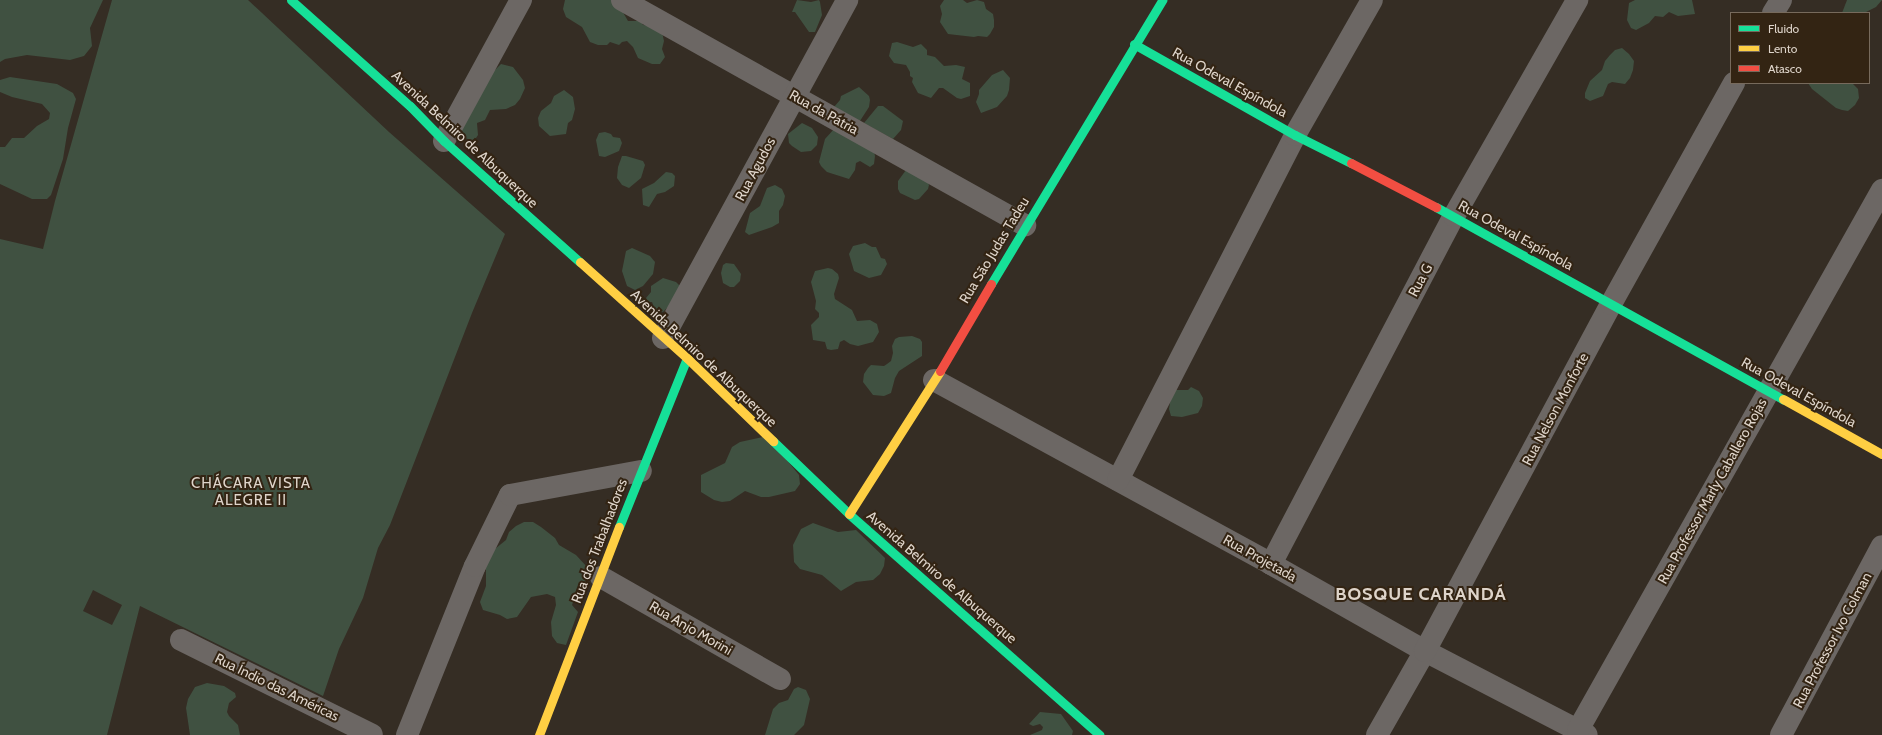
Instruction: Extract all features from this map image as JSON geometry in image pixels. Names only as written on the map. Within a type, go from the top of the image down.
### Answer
[{"type":"street","name":"Avenida Belmiro de Albuquerque","points":[[291,0],[410,106],[444,141],[687,358],[849,514],[1100,735]]},
{"type":"street","points":[[444,141],[521,0]]},
{"type":"street","name":"Rua da Pátria","points":[[622,0],[1025,225]]},
{"type":"street","name":"Rua Agudos","points":[[663,338],[847,0]]},
{"type":"street","name":"Rua São Judas Tadeu","points":[[849,514],[934,380],[1025,225],[1162,0]]},
{"type":"street","points":[[1118,480],[1295,134],[1372,0]]},
{"type":"street","name":"Rua G","points":[[1271,564],[1454,216],[1577,0]]},
{"type":"street","points":[[1774,12],[1780,0]]},
{"type":"street","name":"Rua Odeval Espíndola","points":[[1134,44],[1295,134],[1454,216],[1882,454]]},
{"type":"street","name":"Rua Nelson Monforte","points":[[1377,735],[1425,651],[1611,304],[1733,84]]},
{"type":"street","name":"Rua Professor Marly Caballero Rojas","points":[[1582,733],[1768,391],[1882,190]]},
{"type":"street","name":"Rua dos Trabalhadores","points":[[539,735],[601,577],[640,471],[687,358]]},
{"type":"street","name":"Rua Projetada","points":[[934,380],[1271,564],[1425,651],[1582,733]]},
{"type":"street","points":[[407,735],[475,566],[510,495],[640,471]]},
{"type":"street","name":"Rua Professor Ivo Colman","points":[[1781,735],[1882,546]]},
{"type":"street","name":"Rua Anjo Morini","points":[[601,577],[780,680]]},
{"type":"street","name":"Rua Índio das Américas","points":[[181,640],[372,735]]},
{"type":"green space","points":[[0,0],[103,0],[90,28],[92,46],[84,56],[70,60],[27,55],[5,59],[0,62]]},
{"type":"green space","points":[[112,0],[248,0],[389,132],[505,234],[472,313],[390,525],[378,548],[363,598],[339,649],[323,696],[140,606],[107,735],[0,735],[0,239],[43,249],[55,201]],"holes":[[[93,590],[122,605],[112,625],[83,611]]]},
{"type":"green space","points":[[565,0],[616,0],[628,21],[641,21],[643,25],[656,26],[662,32],[664,41],[662,49],[665,57],[660,64],[652,64],[638,58],[633,47],[627,41],[622,42],[619,45],[610,42],[607,45],[598,45],[590,42],[582,27],[566,17],[563,9]]},
{"type":"green space","points":[[797,0],[811,2],[819,0],[822,15],[815,32],[809,32],[795,12],[792,12]]},
{"type":"green space","points":[[944,0],[963,0],[967,3],[977,0],[984,2],[986,9],[993,14],[994,27],[990,34],[987,37],[974,37],[948,34],[940,22],[942,14],[940,6]]},
{"type":"green space","points":[[1635,0],[1692,0],[1695,14],[1678,16],[1669,12],[1663,17],[1655,16],[1649,23],[1636,30],[1631,28],[1627,20],[1629,3]]},
{"type":"green space","points":[[1847,0],[1882,0],[1876,7],[1866,12],[1842,12]]},
{"type":"green space","points":[[897,42],[913,47],[921,44],[927,50],[927,55],[935,57],[944,66],[956,65],[965,67],[962,79],[970,83],[970,96],[961,99],[957,98],[943,88],[939,88],[931,98],[918,93],[912,82],[913,78],[910,76],[910,72],[906,65],[894,63],[889,56],[892,43]]},
{"type":"green space","points":[[1622,48],[1634,61],[1630,78],[1625,84],[1612,82],[1608,84],[1603,96],[1590,101],[1585,98],[1585,93],[1590,81],[1602,70],[1605,61],[1610,55],[1615,50]]},
{"type":"green space","points":[[501,64],[513,67],[523,80],[525,88],[520,99],[515,105],[506,109],[490,110],[485,120],[477,123],[478,135],[476,138],[472,140],[464,138],[458,130],[493,72]]},
{"type":"green space","points":[[1003,70],[1010,78],[1007,96],[997,107],[981,113],[976,102],[979,90],[992,75]]},
{"type":"green space","points":[[10,77],[57,84],[73,93],[76,99],[68,128],[63,159],[51,195],[47,199],[32,199],[0,184],[0,147],[5,147],[12,138],[24,138],[37,126],[49,119],[50,113],[42,104],[12,97],[0,92],[0,80]]},
{"type":"green space","points":[[1809,84],[1853,84],[1858,89],[1859,98],[1855,105],[1848,111],[1842,110],[1836,108],[1812,89]]},
{"type":"green space","points":[[859,87],[869,96],[870,100],[869,107],[858,124],[834,107],[840,100],[841,96]]},
{"type":"green space","points":[[564,90],[573,97],[575,109],[572,120],[568,123],[566,134],[550,136],[539,126],[538,118],[541,111],[551,103],[554,96]]},
{"type":"green space","points":[[878,106],[883,106],[903,121],[901,130],[893,139],[864,123]]},
{"type":"green space","points":[[802,123],[812,128],[818,137],[817,145],[811,151],[801,152],[789,143],[788,134]]},
{"type":"green space","points":[[834,129],[873,147],[875,156],[874,164],[870,167],[860,161],[856,163],[855,170],[849,179],[827,172],[819,162],[825,139]]},
{"type":"green space","points":[[605,132],[611,134],[613,137],[620,138],[622,143],[619,151],[605,157],[599,156],[596,140],[599,133]]},
{"type":"green space","points":[[622,156],[643,161],[645,165],[641,178],[629,188],[622,185],[617,178],[618,167]]},
{"type":"green space","points":[[906,170],[926,178],[929,185],[928,189],[919,199],[915,200],[900,193],[898,189],[898,181]]},
{"type":"green space","points":[[666,172],[672,173],[675,176],[674,186],[665,192],[657,194],[649,207],[643,205],[642,189],[654,183]]},
{"type":"green space","points":[[775,185],[782,189],[785,196],[783,205],[779,211],[779,223],[749,235],[745,232],[750,213],[760,206],[767,188]]},
{"type":"green space","points":[[865,243],[872,247],[876,247],[881,258],[885,259],[887,264],[881,275],[869,278],[854,271],[849,254],[853,246]]},
{"type":"green space","points":[[632,248],[650,256],[655,262],[653,274],[643,286],[635,290],[627,286],[622,271],[626,251]]},
{"type":"green space","points":[[726,263],[734,264],[741,274],[740,281],[734,287],[730,287],[723,283],[721,273],[723,265]]},
{"type":"green space","points":[[828,268],[832,269],[838,274],[839,278],[834,294],[835,299],[852,310],[857,321],[870,320],[877,324],[879,332],[873,342],[858,346],[850,344],[844,340],[840,342],[838,349],[831,350],[827,349],[825,342],[813,340],[811,325],[819,317],[819,313],[815,309],[816,301],[811,282],[815,271]]},
{"type":"green space","points":[[663,278],[676,282],[680,286],[671,304],[663,312],[655,310],[652,302],[648,302],[646,298],[651,292],[651,286]]},
{"type":"green space","points":[[912,336],[920,339],[922,342],[922,356],[899,371],[895,378],[891,393],[884,396],[873,395],[863,382],[864,374],[871,365],[884,366],[891,361],[893,353],[892,346],[895,339],[899,337]]},
{"type":"green space","points":[[1191,387],[1199,391],[1203,398],[1202,406],[1198,413],[1182,417],[1171,416],[1169,409],[1171,397],[1176,390],[1188,390]]},
{"type":"green space","points":[[767,436],[799,475],[800,484],[795,491],[769,497],[761,497],[745,491],[730,501],[722,502],[714,500],[701,492],[701,475],[725,463],[732,447],[740,442]]},
{"type":"green space","points":[[524,522],[533,522],[541,527],[555,538],[559,545],[576,555],[588,568],[589,577],[586,585],[575,597],[572,605],[578,612],[566,645],[557,643],[552,636],[551,622],[556,605],[555,597],[547,594],[531,597],[517,617],[507,619],[500,615],[483,610],[480,602],[486,586],[486,560],[490,553],[506,540],[509,532]]},
{"type":"green space","points":[[813,523],[838,532],[856,530],[885,558],[884,566],[880,574],[873,580],[856,582],[841,591],[822,575],[800,569],[794,562],[793,545],[801,529]]},
{"type":"green space","points":[[207,683],[224,686],[235,693],[236,697],[229,703],[227,712],[238,725],[240,735],[190,735],[186,708],[188,699],[195,687]]},
{"type":"green space","points":[[798,687],[806,690],[810,699],[804,725],[794,735],[765,735],[773,709],[779,703],[788,700],[794,689]]},
{"type":"green space","points":[[1040,712],[1061,714],[1073,731],[1072,735],[1030,735],[1042,730],[1043,727],[1040,724],[1033,726],[1029,724]]},
{"type":"traffic: fast","points":[[291,0],[410,106],[444,141],[580,262]]},
{"type":"traffic: fast","points":[[991,284],[1162,0]]},
{"type":"traffic: fast","points":[[1134,44],[1295,135],[1351,163]]},
{"type":"traffic: fast","points":[[1436,207],[1783,399]]},
{"type":"traffic: fast","points":[[619,527],[687,358]]},
{"type":"traffic: fast","points":[[773,441],[849,514],[1100,735]]},
{"type":"traffic: slow","points":[[580,262],[687,358],[773,441]]},
{"type":"traffic: slow","points":[[849,514],[940,371]]},
{"type":"traffic: slow","points":[[1783,399],[1882,454]]},
{"type":"traffic: slow","points":[[539,735],[619,527]]},
{"type":"traffic: jam","points":[[1351,163],[1436,207]]},
{"type":"traffic: jam","points":[[940,371],[991,284]]},
{"type":"district","name":"CHÁCARA VISTA ALEGRE II","points":[[251,492]]},
{"type":"district","name":"BOSQUE CARANDÁ","points":[[1421,594]]}]
